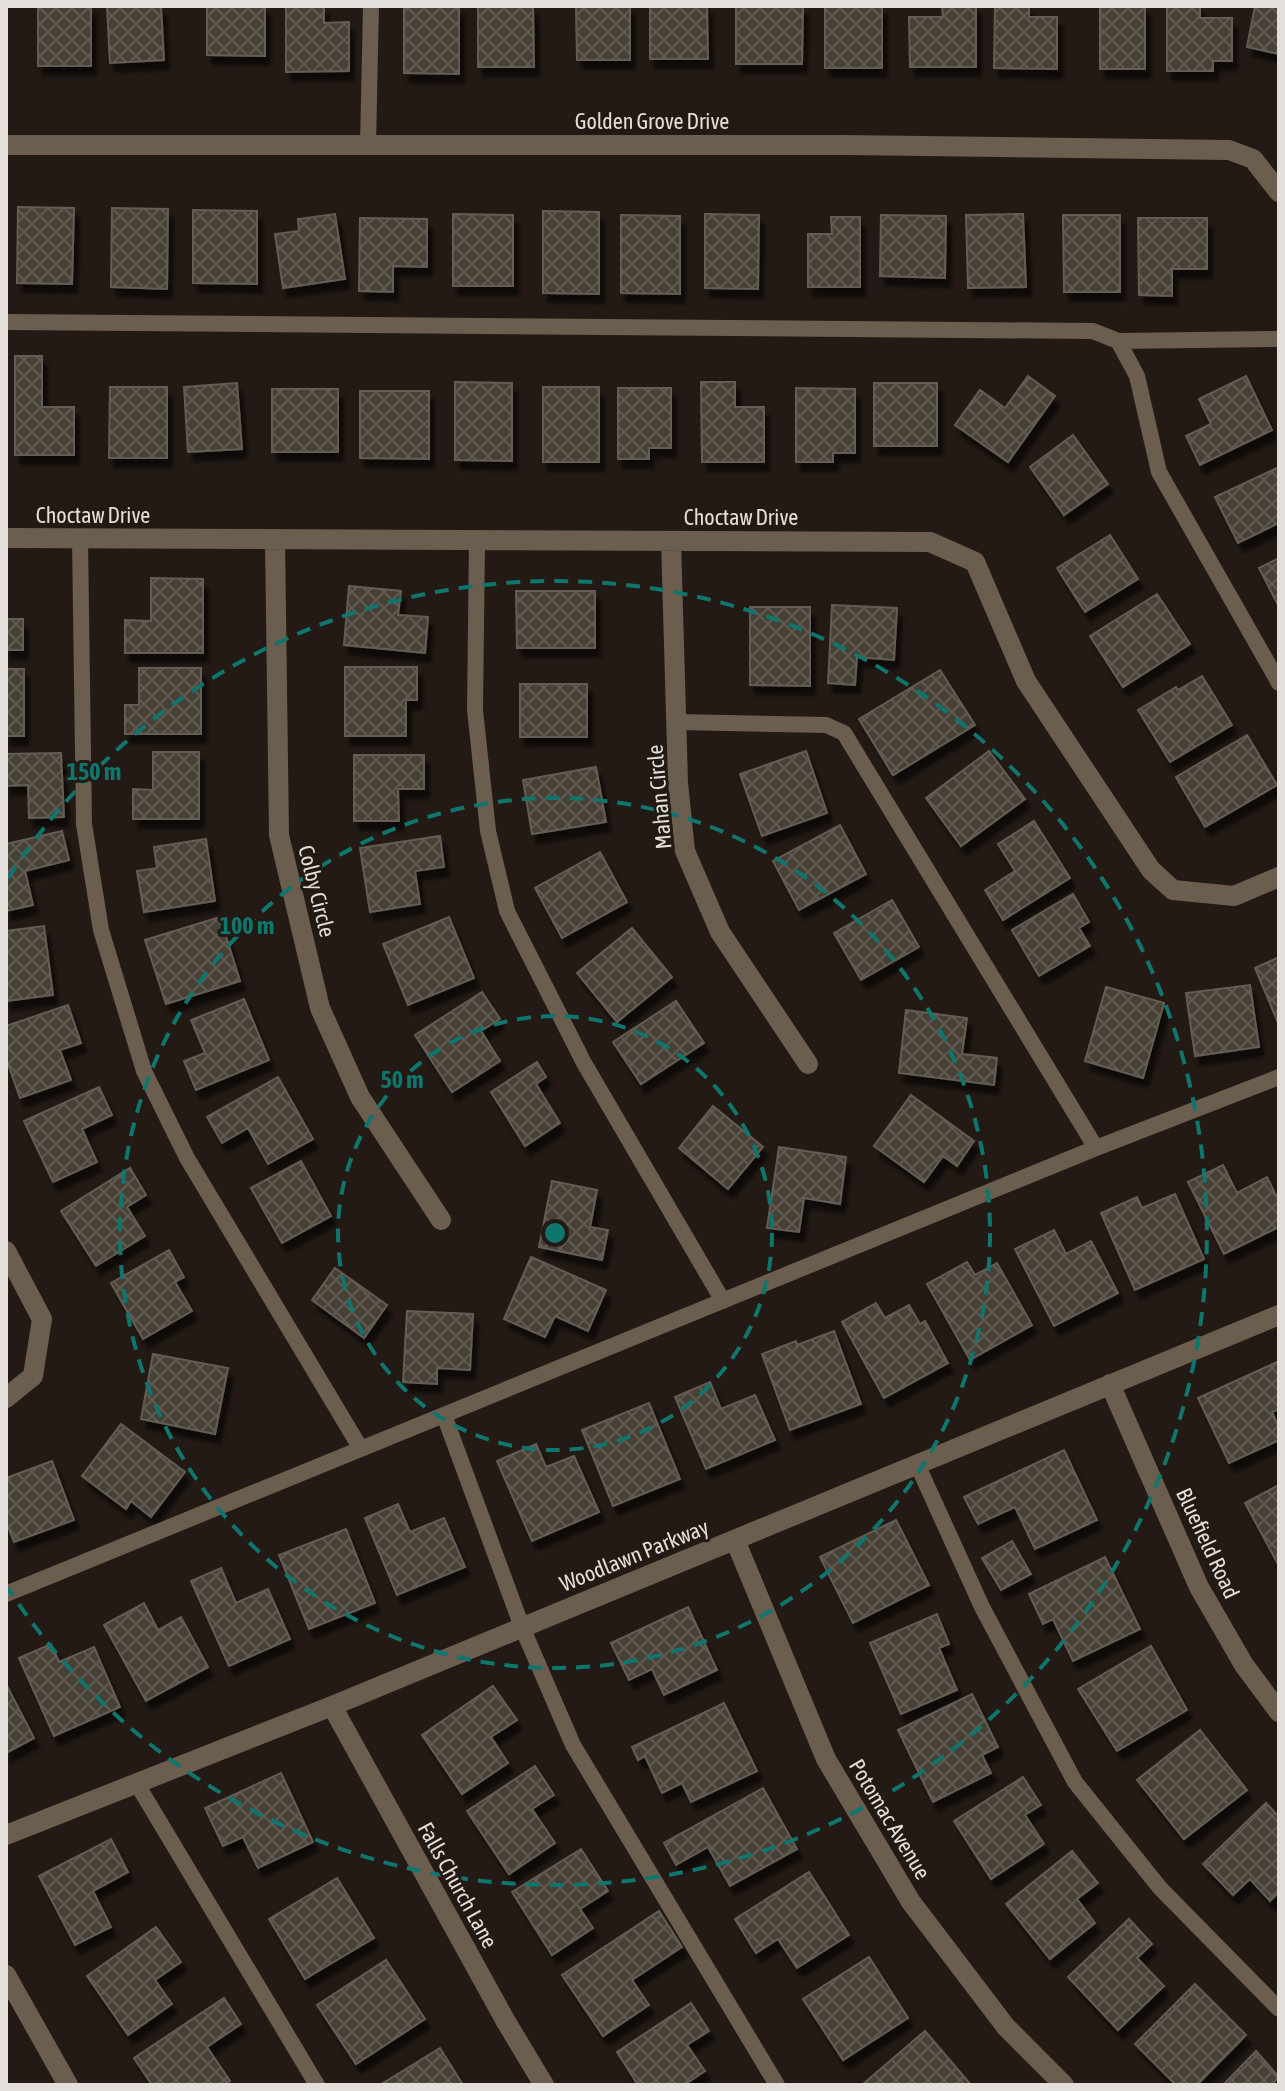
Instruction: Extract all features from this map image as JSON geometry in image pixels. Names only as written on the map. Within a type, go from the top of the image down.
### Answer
[{"type":"street","name":"Golden Grove Drive","points":[[6,145],[846,145],[1229,150],[1253,159],[1279,192]]},
{"type":"street","name":"Choctaw Drive","points":[[6,538],[930,542],[975,562],[1026,681],[1151,870],[1173,890],[1234,896],[1279,877]]},
{"type":"street","name":"Colby Circle","points":[[275,539],[279,835],[320,1008],[360,1097],[441,1220]]},
{"type":"street","name":"Mahan Circle","points":[[671,541],[678,783],[685,851],[720,932],[808,1064]]},
{"type":"street","points":[[6,1251],[42,1319],[33,1376],[6,1398]]},
{"type":"street","name":"Woodlawn Parkway","points":[[6,1835],[332,1706],[1279,1315]]},
{"type":"street","name":"Bluefield Road","points":[[1110,1384],[1199,1587],[1244,1665],[1279,1712]]},
{"type":"street","name":"Potomac Avenue","points":[[735,1540],[826,1759],[911,1902],[1006,2027],[1064,2085]]},
{"type":"street","name":"Falls Church Lane","points":[[332,1706],[544,2085]]},
{"type":"street","points":[[6,1975],[68,2085]]},
{"type":"lane","points":[[368,145],[371,6]]},
{"type":"lane","points":[[6,322],[1093,331],[1118,341],[1279,339]]},
{"type":"lane","points":[[1118,341],[1137,376],[1159,472],[1279,683]]},
{"type":"lane","points":[[80,539],[84,824],[101,930],[144,1071],[187,1158],[361,1449]]},
{"type":"lane","points":[[477,540],[475,710],[488,831],[507,911],[584,1063],[723,1301]]},
{"type":"lane","points":[[677,722],[826,725],[844,733],[1096,1148]]},
{"type":"lane","points":[[6,1594],[1096,1148],[1279,1077]]},
{"type":"lane","points":[[444,1415],[522,1627],[573,1745],[777,2085]]},
{"type":"lane","points":[[917,1464],[982,1607],[1075,1782],[1160,1888],[1279,2009]]},
{"type":"lane","points":[[137,1784],[317,2085]]},
{"type":"building","points":[[38,6],[91,6],[91,66],[38,66]]},
{"type":"building","points":[[107,6],[161,6],[164,60],[110,63]]},
{"type":"building","points":[[207,6],[265,6],[265,56],[207,55]]},
{"type":"building","points":[[286,6],[324,6],[324,23],[349,22],[349,71],[286,72]]},
{"type":"building","points":[[404,6],[459,6],[459,74],[404,73]]},
{"type":"building","points":[[478,6],[533,6],[534,67],[478,67]]},
{"type":"building","points":[[576,6],[630,6],[630,60],[577,60]]},
{"type":"building","points":[[650,6],[707,6],[708,59],[650,59]]},
{"type":"building","points":[[736,6],[803,6],[802,64],[736,64]]},
{"type":"building","points":[[825,6],[882,6],[882,68],[825,68]]},
{"type":"building","points":[[942,6],[976,6],[976,67],[910,67],[909,17],[943,17]]},
{"type":"building","points":[[995,6],[1029,6],[1029,17],[1057,17],[1057,69],[994,68]]},
{"type":"building","points":[[1100,6],[1145,6],[1145,69],[1100,69]]},
{"type":"building","points":[[1167,6],[1200,6],[1200,18],[1232,18],[1232,61],[1213,61],[1213,71],[1167,71]]},
{"type":"building","points":[[1255,6],[1279,6],[1279,54],[1247,47]]},
{"type":"building","points":[[18,207],[74,208],[72,284],[17,283]]},
{"type":"building","points":[[112,208],[168,209],[167,289],[111,287]]},
{"type":"building","points":[[193,210],[257,211],[257,284],[193,283]]},
{"type":"building","points":[[543,211],[599,212],[599,294],[543,293]]},
{"type":"building","points":[[335,214],[345,279],[283,288],[275,234],[299,231],[298,219]]},
{"type":"building","points":[[453,214],[513,215],[513,286],[453,286]]},
{"type":"building","points":[[705,214],[759,215],[758,289],[705,288]]},
{"type":"building","points":[[1023,214],[1026,287],[968,288],[966,215]]},
{"type":"building","points":[[621,215],[680,216],[680,294],[621,293]]},
{"type":"building","points":[[881,215],[946,216],[945,278],[880,276]]},
{"type":"building","points":[[1063,215],[1120,215],[1120,292],[1064,292]]},
{"type":"building","points":[[831,217],[860,217],[860,287],[808,287],[808,234],[832,234]]},
{"type":"building","points":[[360,218],[427,219],[427,267],[393,266],[393,292],[359,291]]},
{"type":"building","points":[[1138,218],[1207,218],[1207,269],[1172,269],[1172,296],[1139,295]]},
{"type":"building","points":[[15,356],[42,356],[42,407],[74,407],[74,455],[15,455]]},
{"type":"building","points":[[1028,376],[1055,396],[1008,462],[955,425],[980,390],[1005,408]]},
{"type":"building","points":[[1246,376],[1272,430],[1200,465],[1186,436],[1211,424],[1199,399]]},
{"type":"building","points":[[455,382],[512,383],[512,461],[455,460]]},
{"type":"building","points":[[701,382],[735,382],[735,407],[764,407],[764,462],[702,462]]},
{"type":"building","points":[[237,383],[242,449],[188,452],[184,387]]},
{"type":"building","points":[[874,383],[937,383],[937,446],[874,446]]},
{"type":"building","points":[[110,387],[167,387],[167,458],[109,458]]},
{"type":"building","points":[[543,387],[599,387],[599,462],[543,462]]},
{"type":"building","points":[[618,388],[671,388],[671,448],[649,448],[649,459],[618,459]]},
{"type":"building","points":[[796,388],[855,389],[855,453],[833,453],[833,462],[796,462]]},
{"type":"building","points":[[272,389],[338,389],[338,452],[272,452]]},
{"type":"building","points":[[360,391],[429,391],[429,459],[360,458]]},
{"type":"building","points":[[1073,435],[1108,484],[1064,515],[1030,467]]},
{"type":"building","points":[[1279,467],[1279,523],[1238,543],[1215,497]]},
{"type":"building","points":[[1110,535],[1138,579],[1085,612],[1057,568]]},
{"type":"building","points":[[1279,558],[1279,607],[1259,568]]},
{"type":"building","points":[[151,578],[203,579],[203,653],[125,653],[125,620],[151,621]]},
{"type":"building","points":[[349,586],[401,591],[398,615],[428,617],[425,653],[344,645]]},
{"type":"building","points":[[516,591],[595,591],[595,648],[517,648]]},
{"type":"building","points":[[1157,594],[1190,644],[1123,687],[1090,636]]},
{"type":"building","points":[[832,605],[897,608],[894,660],[857,657],[855,685],[828,683]]},
{"type":"building","points":[[750,607],[810,607],[810,686],[750,685]]},
{"type":"building","points":[[6,619],[23,619],[23,650],[6,650]]},
{"type":"building","points":[[345,667],[417,667],[417,700],[406,700],[406,736],[345,736]]},
{"type":"building","points":[[139,668],[201,668],[201,734],[125,734],[125,705],[139,705]]},
{"type":"building","points":[[6,669],[24,669],[24,736],[6,736]]},
{"type":"building","points":[[940,670],[975,725],[893,775],[859,719]]},
{"type":"building","points":[[1202,676],[1232,725],[1170,762],[1138,710],[1176,687],[1178,690]]},
{"type":"building","points":[[520,684],[587,684],[587,737],[520,737]]},
{"type":"building","points":[[1247,735],[1277,785],[1205,827],[1176,777]]},
{"type":"building","points":[[806,751],[827,813],[762,836],[740,774]]},
{"type":"building","points":[[989,751],[1025,799],[961,846],[926,798]]},
{"type":"building","points":[[153,752],[199,752],[199,819],[133,819],[133,789],[153,790]]},
{"type":"building","points":[[61,753],[64,817],[29,818],[28,785],[6,786],[6,754]]},
{"type":"building","points":[[354,755],[424,755],[424,789],[398,789],[399,821],[354,821]]},
{"type":"building","points":[[596,767],[606,822],[532,834],[523,780]]},
{"type":"building","points":[[1034,821],[1070,878],[1003,920],[985,890],[1015,871],[998,844]]},
{"type":"building","points":[[840,825],[866,874],[799,910],[773,861]]},
{"type":"building","points":[[62,831],[69,860],[25,871],[33,905],[6,911],[6,844]]},
{"type":"building","points":[[440,836],[444,867],[415,871],[420,904],[370,912],[360,848]]},
{"type":"building","points":[[206,839],[215,901],[144,912],[137,871],[157,868],[154,847]]},
{"type":"building","points":[[600,852],[627,902],[562,938],[535,888]]},
{"type":"building","points":[[1073,894],[1089,922],[1079,928],[1090,946],[1039,976],[1012,930]]},
{"type":"building","points":[[892,900],[919,947],[861,980],[834,933]]},
{"type":"building","points":[[220,917],[240,981],[166,1004],[145,940]]},
{"type":"building","points":[[449,917],[474,978],[408,1005],[383,944]]},
{"type":"building","points":[[44,926],[53,995],[6,1001],[6,931]]},
{"type":"building","points":[[632,928],[672,977],[617,1022],[577,973]]},
{"type":"building","points":[[1279,957],[1279,1025],[1255,968]]},
{"type":"building","points":[[1250,985],[1259,1047],[1195,1056],[1186,993]]},
{"type":"building","points":[[1106,987],[1164,1003],[1143,1078],[1085,1061]]},
{"type":"building","points":[[482,992],[500,1019],[481,1031],[500,1061],[452,1092],[415,1035]]},
{"type":"building","points":[[244,999],[269,1060],[196,1090],[184,1061],[205,1053],[191,1020]]},
{"type":"building","points":[[676,1001],[704,1043],[641,1084],[613,1042]]},
{"type":"building","points":[[68,1005],[81,1043],[60,1050],[71,1080],[20,1098],[6,1058],[6,1026]]},
{"type":"building","points":[[906,1010],[967,1018],[962,1054],[997,1058],[994,1085],[899,1073]]},
{"type":"building","points":[[537,1062],[546,1077],[536,1084],[560,1123],[525,1146],[491,1092]]},
{"type":"building","points":[[278,1077],[313,1139],[268,1164],[248,1128],[222,1143],[207,1117]]},
{"type":"building","points":[[99,1087],[112,1115],[82,1129],[97,1162],[53,1182],[24,1121]]},
{"type":"building","points":[[911,1095],[974,1141],[957,1166],[943,1156],[924,1182],[874,1146]]},
{"type":"building","points":[[713,1106],[763,1147],[728,1189],[679,1148]]},
{"type":"building","points":[[779,1147],[846,1157],[840,1204],[804,1198],[799,1232],[767,1228]]},
{"type":"building","points":[[301,1161],[331,1216],[282,1243],[251,1188]]},
{"type":"building","points":[[1223,1165],[1237,1193],[1267,1177],[1279,1201],[1279,1227],[1224,1254],[1188,1182]]},
{"type":"building","points":[[130,1168],[146,1195],[127,1207],[145,1236],[96,1266],[61,1211]]},
{"type":"building","points":[[552,1181],[597,1190],[590,1227],[608,1230],[602,1260],[539,1247]]},
{"type":"building","points":[[1175,1194],[1204,1259],[1135,1290],[1101,1213],[1137,1197],[1142,1208]]},
{"type":"building","points":[[1054,1230],[1066,1254],[1091,1241],[1118,1293],[1054,1326],[1015,1249]]},
{"type":"building","points":[[169,1250],[184,1277],[175,1282],[192,1311],[143,1339],[111,1283]]},
{"type":"building","points":[[531,1257],[606,1290],[588,1331],[555,1316],[545,1337],[504,1319]]},
{"type":"building","points":[[967,1262],[975,1275],[997,1263],[1032,1325],[970,1360],[927,1284]]},
{"type":"building","points":[[335,1268],[387,1305],[364,1338],[312,1300]]},
{"type":"building","points":[[876,1303],[885,1318],[909,1305],[920,1324],[925,1321],[948,1363],[884,1398],[842,1322]]},
{"type":"building","points":[[407,1311],[473,1314],[470,1370],[437,1368],[437,1384],[403,1382]]},
{"type":"building","points":[[834,1331],[861,1404],[790,1430],[762,1354]]},
{"type":"building","points":[[153,1354],[228,1368],[215,1434],[141,1419]]},
{"type":"building","points":[[1279,1361],[1279,1409],[1272,1412],[1279,1428],[1279,1440],[1229,1463],[1198,1398]]},
{"type":"building","points":[[710,1382],[721,1409],[755,1395],[775,1440],[706,1469],[675,1397]]},
{"type":"building","points":[[649,1403],[680,1479],[613,1506],[582,1430]]},
{"type":"building","points":[[121,1424],[185,1472],[151,1517],[131,1501],[126,1509],[82,1476]]},
{"type":"building","points":[[536,1444],[546,1467],[574,1456],[599,1512],[532,1541],[497,1461]]},
{"type":"building","points":[[1064,1450],[1097,1520],[1035,1549],[1015,1507],[978,1524],[964,1497]]},
{"type":"building","points":[[52,1461],[74,1520],[14,1542],[6,1521],[6,1478]]},
{"type":"building","points":[[1279,1485],[1279,1566],[1245,1503]]},
{"type":"building","points":[[398,1504],[410,1532],[444,1518],[465,1567],[397,1595],[365,1518]]},
{"type":"building","points":[[896,1520],[929,1585],[853,1623],[820,1557]]},
{"type":"building","points":[[346,1529],[375,1603],[309,1629],[279,1555]]},
{"type":"building","points":[[1012,1541],[1031,1574],[1001,1590],[982,1558]]},
{"type":"building","points":[[1105,1557],[1140,1629],[1073,1661],[1053,1619],[1043,1624],[1029,1594]]},
{"type":"building","points":[[221,1568],[236,1603],[268,1589],[290,1639],[229,1666],[191,1581]]},
{"type":"building","points":[[144,1603],[158,1630],[181,1617],[208,1667],[146,1701],[104,1625]]},
{"type":"building","points":[[688,1607],[717,1670],[664,1695],[652,1669],[629,1680],[611,1643]]},
{"type":"building","points":[[937,1614],[949,1644],[939,1648],[957,1690],[901,1714],[870,1643]]},
{"type":"building","points":[[51,1644],[59,1662],[94,1647],[120,1707],[54,1736],[19,1658]]},
{"type":"building","points":[[1151,1646],[1187,1710],[1117,1751],[1078,1689]]},
{"type":"building","points":[[6,1684],[34,1738],[6,1753]]},
{"type":"building","points":[[493,1686],[517,1720],[491,1737],[508,1763],[462,1794],[422,1735]]},
{"type":"building","points":[[972,1694],[998,1747],[982,1755],[991,1773],[933,1802],[898,1730]]},
{"type":"building","points":[[724,1703],[757,1771],[691,1802],[682,1783],[662,1793],[645,1756],[638,1760],[632,1747]]},
{"type":"building","points":[[1200,1730],[1247,1790],[1184,1839],[1137,1780]]},
{"type":"building","points":[[535,1766],[554,1795],[532,1809],[555,1843],[509,1874],[467,1811]]},
{"type":"building","points":[[281,1773],[313,1842],[258,1868],[243,1837],[223,1846],[205,1808]]},
{"type":"building","points":[[1023,1777],[1041,1805],[1025,1815],[1044,1844],[991,1879],[954,1821]]},
{"type":"building","points":[[763,1788],[797,1849],[730,1886],[708,1847],[676,1865],[664,1843]]},
{"type":"building","points":[[1266,1803],[1279,1817],[1279,1892],[1270,1901],[1250,1879],[1233,1895],[1203,1864]]},
{"type":"building","points":[[111,1839],[128,1872],[93,1891],[111,1927],[75,1945],[39,1876]]},
{"type":"building","points":[[581,1849],[608,1891],[580,1909],[593,1928],[552,1955],[512,1892]]},
{"type":"building","points":[[1072,1851],[1098,1883],[1077,1899],[1095,1923],[1050,1959],[1006,1904]]},
{"type":"building","points":[[809,1872],[849,1935],[797,1968],[778,1939],[756,1953],[735,1919]]},
{"type":"building","points":[[337,1878],[374,1938],[305,1979],[269,1919]]},
{"type":"building","points":[[659,1911],[682,1947],[632,1980],[649,2005],[603,2036],[562,1975]]},
{"type":"building","points":[[1129,1919],[1152,1944],[1137,1958],[1164,1986],[1118,2030],[1068,1977]]},
{"type":"building","points":[[156,1927],[181,1962],[155,1980],[172,2004],[128,2035],[87,1976]]},
{"type":"building","points":[[869,1957],[908,2018],[843,2060],[803,1999]]},
{"type":"building","points":[[386,1960],[425,2019],[356,2064],[317,2005]]},
{"type":"building","points":[[1195,1984],[1246,2035],[1197,2085],[1176,2085],[1135,2044]]},
{"type":"building","points":[[224,1998],[241,2024],[207,2047],[230,2081],[224,2085],[152,2085],[134,2058]]},
{"type":"building","points":[[691,2003],[709,2031],[687,2045],[705,2071],[684,2085],[638,2085],[617,2052]]},
{"type":"building","points":[[925,2031],[971,2085],[863,2084]]},
{"type":"building","points":[[440,2048],[463,2085],[380,2085]]},
{"type":"building","points":[[1256,2051],[1279,2077],[1271,2085],[1223,2085]]}]
